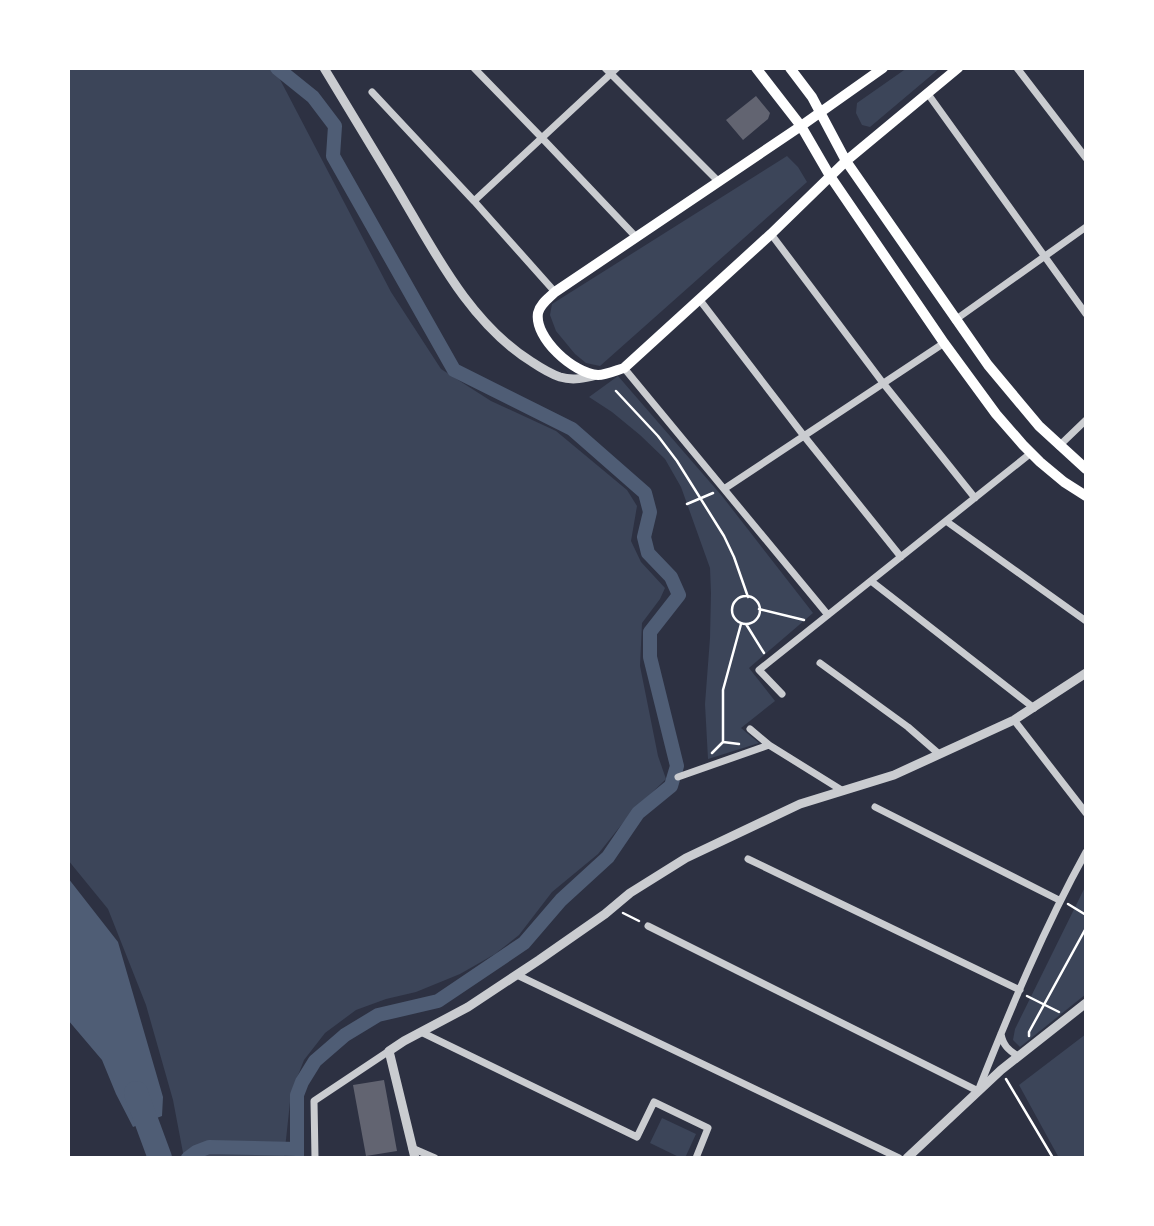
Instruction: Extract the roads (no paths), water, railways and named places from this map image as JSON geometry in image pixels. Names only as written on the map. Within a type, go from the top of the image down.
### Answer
[{"type":"main road","points":[[756,68],[802,126],[830,176],[944,343],[1007,428],[1031,453],[1086,496]]},
{"type":"main road","points":[[790,68],[820,111],[846,161],[988,365],[1039,426],[1086,469]]},
{"type":"main road","points":[[883,68],[802,126],[555,292],[538,312],[542,334],[565,360],[575,367],[598,375],[624,368],[846,161],[958,68]]},
{"type":"street","points":[[474,68],[636,237]]},
{"type":"street","points":[[1017,68],[1086,158]]},
{"type":"street","points":[[327,70],[446,270],[475,311],[521,356],[540,367],[560,377],[578,380],[598,375]]},
{"type":"street","points":[[474,201],[611,70],[718,181]]},
{"type":"street","points":[[372,92],[555,292]]},
{"type":"street","points":[[928,94],[1086,314]]},
{"type":"street","points":[[956,320],[1086,227]]},
{"type":"street","points":[[771,233],[883,383],[975,498]]},
{"type":"street","points":[[699,299],[901,557]]},
{"type":"street","points":[[724,489],[944,343]]},
{"type":"street","points":[[624,368],[828,615]]},
{"type":"street","points":[[1059,446],[1086,420]]},
{"type":"street","points":[[782,694],[759,670],[1031,453]]},
{"type":"street","points":[[946,521],[1086,621]]},
{"type":"street","points":[[871,581],[1034,708]]},
{"type":"street","points":[[820,663],[908,727],[939,754]]},
{"type":"street","points":[[315,1158],[314,1101],[389,1051],[468,1007],[517,975],[630,893],[686,858],[800,804],[894,775],[1014,720],[1086,673]]},
{"type":"street","points":[[1014,720],[1086,813]]},
{"type":"street","points":[[750,729],[768,745],[843,791]]},
{"type":"street","points":[[678,777],[768,745]]},
{"type":"street","points":[[875,807],[1059,900]]},
{"type":"street","points":[[978,1091],[1059,900],[1086,852]]},
{"type":"street","points":[[748,859],[1019,991]]},
{"type":"street","points":[[648,926],[978,1091]]},
{"type":"street","points":[[517,975],[899,1158]]},
{"type":"street","points":[[906,1158],[1001,1070],[1086,1003]]},
{"type":"street","points":[[421,1032],[637,1138],[654,1102],[708,1128],[696,1158]]},
{"type":"street","points":[[1001,1034],[1009,1051],[1018,1056]]},
{"type":"street","points":[[389,1051],[414,1153],[435,1158]]},
{"type":"waterway","points":[[277,68],[313,97],[335,126],[333,156],[454,370],[572,429],[645,493],[650,512],[644,537],[648,553],[671,577],[679,595],[650,632],[650,657],[677,766],[671,786],[638,813],[608,857],[561,900],[524,943],[438,1001],[378,1015],[345,1035],[315,1061],[297,1095],[297,1158]]},
{"type":"waterway","points":[[136,1093],[160,1158]]},
{"type":"waterway","points":[[188,1158],[209,1147],[297,1149]]}]
